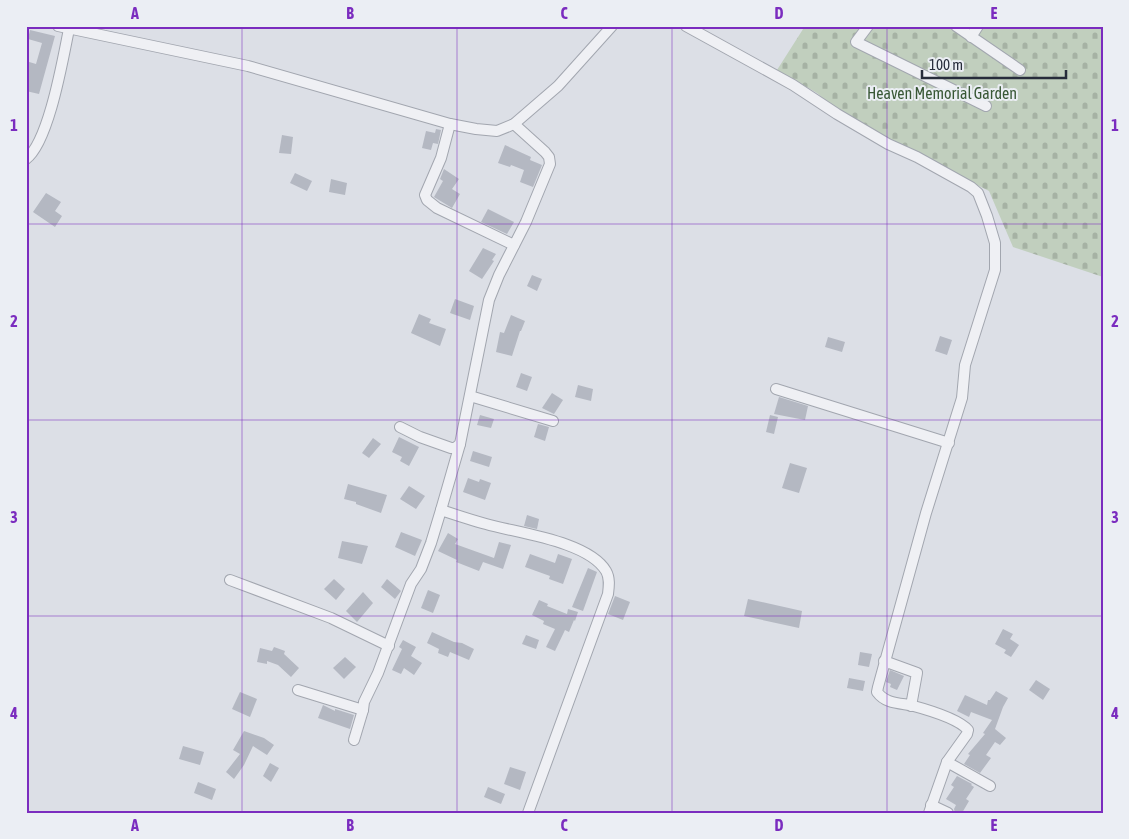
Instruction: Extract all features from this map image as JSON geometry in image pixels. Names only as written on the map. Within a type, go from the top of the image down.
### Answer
[{"type":"street","points":[[58,26],[248,66],[450,124],[492,131],[505,129],[514,124],[558,86],[612,26]]},
{"type":"street","points":[[686,26],[793,85],[888,144],[950,174],[978,193],[985,209],[995,244],[995,270],[965,365],[962,398],[926,513],[877,692],[881,698],[887,701],[936,713],[964,725],[968,730],[947,762],[930,809],[948,813]]},
{"type":"street","points":[[868,26],[856,42],[986,106]]},
{"type":"street","points":[[956,26],[1020,70]]},
{"type":"street","points":[[971,37],[978,26]]},
{"type":"street","points":[[26,159],[39,141],[47,122],[69,28]]},
{"type":"street","points":[[450,124],[441,158],[425,195],[427,200],[437,208],[514,245]]},
{"type":"street","points":[[354,740],[364,702],[389,646],[411,584],[421,568],[432,542],[460,444],[489,300],[499,274],[550,164],[549,157],[545,152],[514,124]]},
{"type":"street","points":[[776,389],[949,443]]},
{"type":"street","points":[[470,396],[553,420]]},
{"type":"street","points":[[400,427],[420,437],[451,448],[455,448],[460,444]]},
{"type":"street","points":[[441,510],[486,524],[541,536],[585,553],[601,565],[607,572],[610,581],[608,594],[594,635],[528,813]]},
{"type":"street","points":[[230,580],[331,618],[389,646]]},
{"type":"street","points":[[884,661],[917,673],[912,706]]},
{"type":"street","points":[[298,690],[363,710]]},
{"type":"street","points":[[947,762],[990,786]]},
{"type":"green space","name":"Heaven Memorial Garden","points":[[805,26],[1103,26],[1103,277],[1013,247],[989,191],[848,120],[817,93],[777,70]]},
{"type":"building","points":[[30,30],[55,36],[39,94],[26,91],[26,61],[36,64],[42,43],[28,39]]},
{"type":"building","points":[[436,129],[441,130],[438,144],[433,143],[431,150],[422,148],[426,131],[435,133]]},
{"type":"building","points":[[282,135],[293,137],[291,154],[279,153]]},
{"type":"building","points":[[505,145],[531,157],[530,160],[542,165],[533,187],[520,182],[524,170],[498,163]]},
{"type":"building","points":[[444,169],[459,179],[452,189],[460,194],[452,208],[434,197],[443,181],[440,179]]},
{"type":"building","points":[[295,173],[312,181],[307,191],[290,183]]},
{"type":"building","points":[[331,179],[347,183],[345,195],[329,192]]},
{"type":"building","points":[[46,193],[61,202],[55,211],[62,216],[55,227],[33,212]]},
{"type":"building","points":[[488,209],[514,222],[507,234],[481,222]]},
{"type":"building","points":[[483,248],[496,254],[492,260],[494,261],[482,279],[469,271]]},
{"type":"building","points":[[532,275],[542,279],[537,291],[527,286]]},
{"type":"building","points":[[455,299],[474,306],[470,320],[450,313]]},
{"type":"building","points":[[419,314],[431,319],[429,323],[446,329],[440,346],[411,333]]},
{"type":"building","points":[[511,315],[525,321],[512,356],[496,352],[500,332],[504,333]]},
{"type":"building","points":[[940,336],[952,340],[947,355],[935,351]]},
{"type":"building","points":[[828,337],[845,342],[842,352],[825,347]]},
{"type":"building","points":[[521,373],[532,377],[527,391],[516,387]]},
{"type":"building","points":[[578,385],[593,389],[591,401],[575,397]]},
{"type":"building","points":[[552,393],[563,400],[554,414],[542,408]]},
{"type":"building","points":[[779,397],[808,406],[805,420],[774,414]]},
{"type":"building","points":[[480,415],[494,419],[491,428],[477,425]]},
{"type":"building","points":[[770,415],[778,417],[774,434],[766,432]]},
{"type":"building","points":[[538,424],[549,427],[545,441],[534,437]]},
{"type":"building","points":[[399,437],[419,447],[409,466],[400,461],[402,457],[392,452]]},
{"type":"building","points":[[373,438],[381,444],[369,458],[362,453]]},
{"type":"building","points":[[473,451],[492,457],[489,467],[470,461]]},
{"type":"building","points":[[790,463],[807,468],[799,493],[782,488]]},
{"type":"building","points":[[468,478],[479,482],[480,479],[491,483],[485,500],[463,492]]},
{"type":"building","points":[[348,484],[387,495],[381,513],[344,499]]},
{"type":"building","points":[[409,486],[425,496],[416,509],[400,499]]},
{"type":"building","points":[[527,515],[539,519],[537,529],[524,526]]},
{"type":"building","points":[[401,532],[422,540],[415,556],[395,547]]},
{"type":"building","points":[[448,533],[458,539],[455,544],[494,558],[499,542],[511,545],[503,569],[483,562],[479,571],[456,562],[457,560],[438,551]]},
{"type":"building","points":[[342,541],[368,546],[362,564],[338,558]]},
{"type":"building","points":[[530,554],[555,563],[558,554],[572,559],[563,584],[549,579],[550,576],[525,567]]},
{"type":"building","points":[[588,568],[597,572],[583,611],[572,607]]},
{"type":"building","points":[[334,579],[345,589],[336,600],[324,589]]},
{"type":"building","points":[[387,579],[401,591],[395,599],[381,587]]},
{"type":"building","points":[[428,590],[440,595],[433,613],[421,608]]},
{"type":"building","points":[[363,592],[373,603],[357,622],[346,611]]},
{"type":"building","points":[[615,596],[630,602],[623,620],[608,614]]},
{"type":"building","points":[[748,599],[802,611],[799,628],[744,616]]},
{"type":"building","points":[[539,600],[548,604],[547,606],[567,614],[568,609],[578,612],[569,632],[565,630],[555,651],[546,647],[555,629],[543,624],[544,621],[532,615]]},
{"type":"building","points":[[1003,629],[1013,634],[1010,639],[1019,645],[1011,657],[1004,653],[1006,650],[995,644]]},
{"type":"building","points":[[432,632],[474,649],[469,660],[450,652],[448,657],[438,653],[439,649],[427,643]]},
{"type":"building","points":[[526,635],[539,640],[536,649],[522,644]]},
{"type":"building","points":[[403,640],[416,647],[411,656],[422,663],[414,675],[404,668],[401,674],[392,670],[402,649],[399,647]]},
{"type":"building","points":[[274,647],[285,651],[284,654],[299,668],[291,677],[278,665],[267,661],[267,664],[257,662],[260,648],[272,651]]},
{"type":"building","points":[[860,652],[872,654],[869,667],[858,665]]},
{"type":"building","points":[[345,657],[356,667],[344,679],[333,668]]},
{"type":"building","points":[[890,670],[904,676],[897,690],[890,687],[891,684],[886,682]]},
{"type":"building","points":[[849,678],[865,681],[863,691],[847,688]]},
{"type":"building","points":[[1036,680],[1050,689],[1043,700],[1029,690]]},
{"type":"building","points":[[996,691],[1008,698],[995,729],[1006,738],[1000,745],[995,742],[986,755],[991,758],[980,773],[964,764],[970,755],[968,754],[985,734],[983,733],[992,720],[971,712],[969,717],[957,711],[965,695],[987,705],[988,700]]},
{"type":"building","points":[[240,692],[257,699],[250,717],[232,709]]},
{"type":"building","points":[[323,705],[335,711],[335,709],[354,715],[350,729],[318,718]]},
{"type":"building","points":[[244,731],[264,738],[274,745],[267,755],[253,746],[244,765],[234,779],[226,772],[240,754],[233,750]]},
{"type":"building","points":[[183,746],[204,752],[200,765],[179,759]]},
{"type":"building","points":[[270,763],[279,768],[271,782],[263,776]]},
{"type":"building","points":[[510,767],[526,772],[520,790],[504,784]]},
{"type":"building","points":[[957,776],[974,787],[966,799],[969,801],[962,813],[955,813],[956,805],[946,799],[954,787],[951,785]]},
{"type":"building","points":[[198,782],[216,789],[212,800],[194,793]]},
{"type":"building","points":[[488,787],[505,794],[501,804],[484,797]]}]
